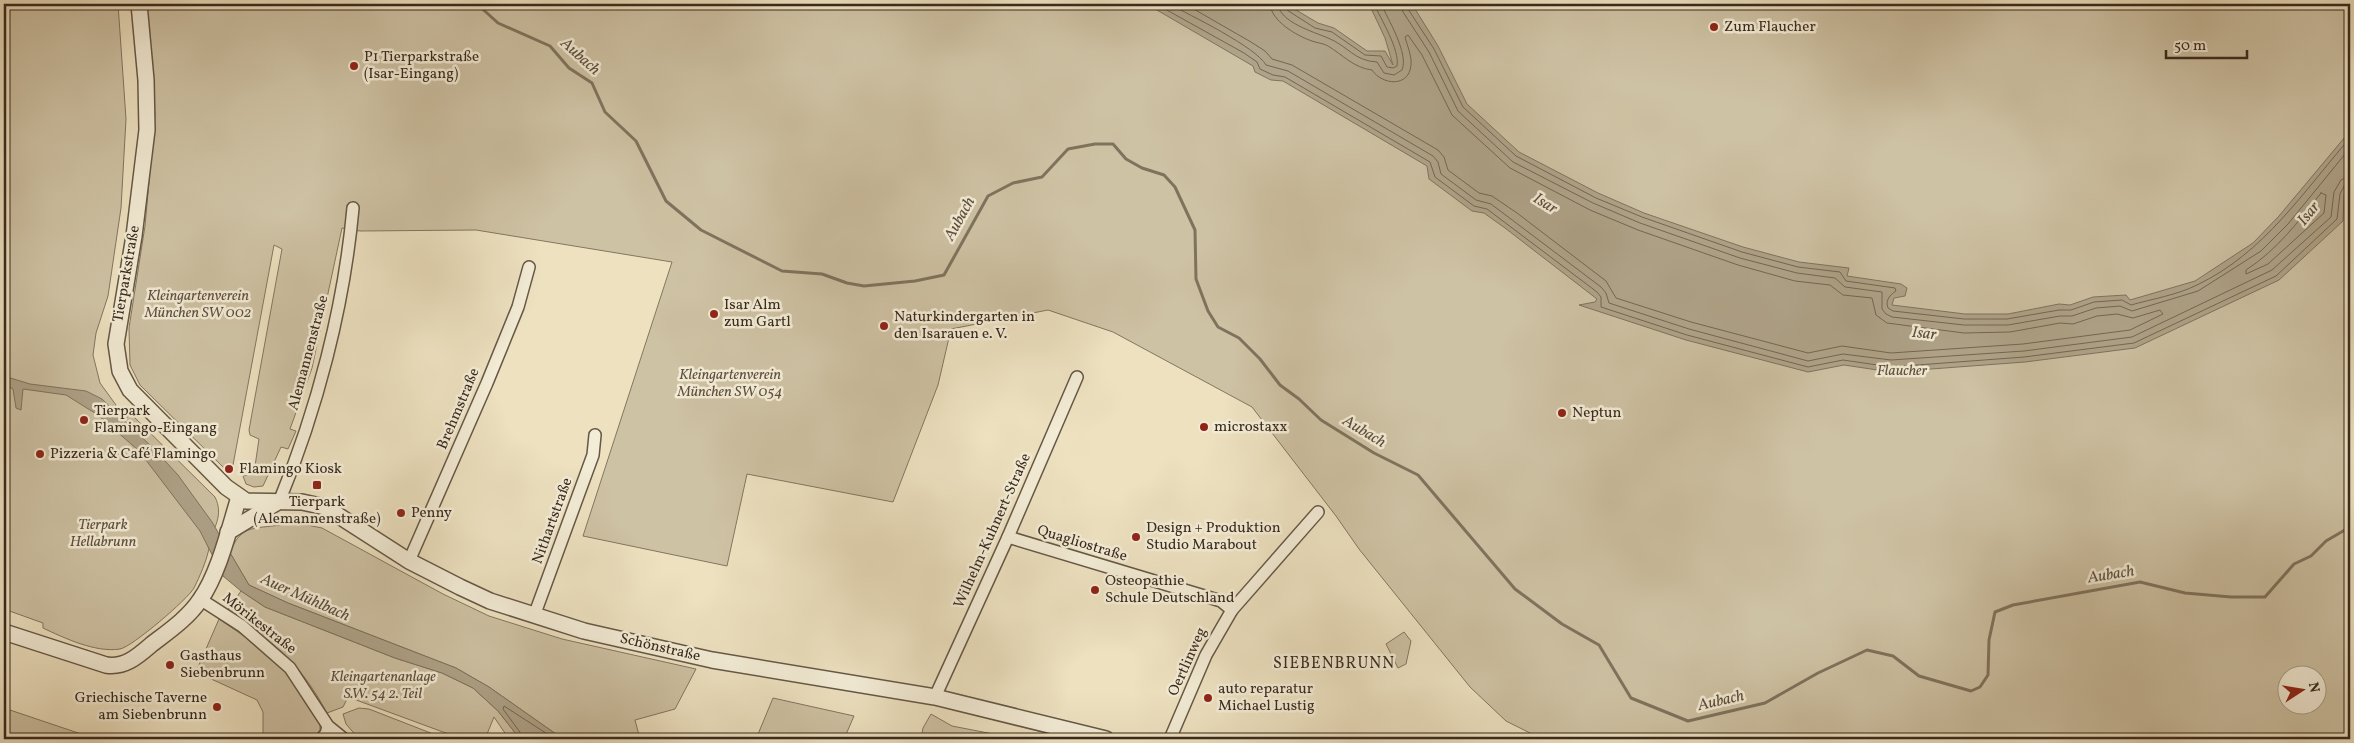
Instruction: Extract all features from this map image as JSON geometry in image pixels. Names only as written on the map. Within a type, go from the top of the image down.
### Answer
[{"type":"street","name":"Tierparkstraße","points":[[139,4],[146,80],[147,130],[134,236],[117,332],[118,363],[124,381],[130,390],[239,497]]},
{"type":"street","name":"Alemannenstraße","points":[[279,502],[321,376],[336,312],[353,208]]},
{"type":"street","name":"Brehmstraße","points":[[409,561],[494,366],[518,306],[529,267]]},
{"type":"street","name":"Wilhelm-Kuhnert-Straße","points":[[935,697],[1008,537],[1077,377]]},
{"type":"street","name":"Nithartstraße","points":[[534,616],[593,455],[595,436]]},
{"type":"street","name":"Schönstraße","points":[[239,497],[246,501],[302,502],[325,507],[409,561],[490,601],[593,633],[687,655],[843,683],[935,697],[1106,739]]},
{"type":"street","points":[[4,632],[113,666],[133,660],[172,628],[200,599],[215,568],[239,497]]},
{"type":"street","points":[[226,536],[271,504],[279,502]]},
{"type":"street","name":"Oertlinweg","points":[[1170,739],[1206,655],[1232,610],[1318,512]]},
{"type":"street","name":"Quagliostraße","points":[[1008,537],[1221,601],[1232,610]]},
{"type":"street","name":"Mörikestraße","points":[[200,599],[242,626],[290,668],[328,726],[344,739]]},
{"type":"street","points":[[321,739],[326,734],[328,726]]},
{"type":"green space","name":"Tierpark Hellabrunn","points":[[4,4],[118,4],[126,119],[121,208],[108,296],[96,333],[93,355],[100,383],[116,405],[113,412],[122,419],[132,415],[215,497],[218,504],[217,522],[207,544],[208,554],[203,569],[190,594],[159,622],[136,640],[120,649],[101,649],[80,644],[43,628],[43,623],[4,609]]},
{"type":"green space","name":"Flaucher","points":[[145,4],[2350,4],[2350,739],[1542,739],[1506,721],[1470,687],[1359,549],[1252,407],[1113,332],[1048,310],[951,329],[938,385],[893,502],[747,474],[727,566],[583,536],[672,262],[476,230],[360,231],[342,228],[312,368],[290,429],[296,431],[288,449],[281,447],[263,486],[254,487],[246,484],[243,476],[254,473],[259,439],[250,435],[249,430],[282,249],[274,245],[233,465],[227,464],[225,469],[140,385],[130,365],[129,328],[145,226],[155,115]]},
{"type":"green space","points":[[285,524],[322,528],[443,594],[489,616],[562,639],[696,669],[675,709],[635,720],[640,739],[563,739],[489,687],[456,668],[288,603],[249,585],[230,553],[234,543],[239,536],[251,529]]},
{"type":"green space","name":"Kleingartenanlage S.W. 54 2. Teil","points":[[241,591],[265,607],[395,658],[442,673],[473,688],[498,711],[520,739],[509,739],[494,717],[485,739],[462,739],[348,697],[343,707],[327,713],[317,695],[284,654],[259,633],[227,611]]},
{"type":"green space","points":[[219,619],[263,649],[286,670],[320,723],[320,730],[312,739],[263,739],[263,712],[257,700],[196,672]]},
{"type":"green space","points":[[1404,632],[1411,641],[1406,664],[1398,668],[1386,644]]},
{"type":"green space","points":[[773,698],[854,716],[844,739],[756,739]]},
{"type":"green space","points":[[4,708],[96,739],[4,739]]},
{"type":"green space","points":[[359,708],[369,709],[446,739],[382,739],[373,736],[358,738],[346,724],[343,714]]},
{"type":"green space","points":[[931,714],[952,726],[1019,739],[921,739],[923,728]]},
{"type":"water","name":"Isar","points":[[1150,4],[1286,4],[1318,23],[1334,28],[1367,51],[1385,51],[1393,65],[1385,38],[1369,4],[1412,4],[1438,46],[1467,104],[1519,152],[1598,193],[1644,213],[1743,247],[1799,262],[1849,268],[1847,276],[1901,284],[1907,288],[1905,296],[1894,298],[1892,305],[1965,314],[2008,314],[2059,304],[2070,305],[2093,297],[2126,295],[2130,300],[2195,281],[2253,243],[2279,216],[2350,131],[2350,184],[2344,195],[2343,221],[2279,280],[2135,348],[2025,362],[1891,372],[1844,365],[1808,372],[1686,340],[1579,305],[1595,302],[1597,299],[1484,213],[1472,211],[1429,179],[1427,166],[1283,81],[1271,80],[1255,72],[1253,66],[1150,6]]},
{"type":"water","points":[[4,376],[30,384],[86,391],[102,399],[178,475],[212,522],[249,585],[288,603],[456,668],[489,687],[563,739],[520,739],[498,711],[473,688],[442,673],[395,658],[265,607],[223,576],[200,531],[139,451],[98,415],[66,395],[23,389],[21,410],[16,408],[13,389],[4,384]]},
{"type":"waterway","name":"Aubach","points":[[477,4],[498,23],[550,46],[569,68],[592,83],[605,112],[636,141],[666,201],[701,230],[782,271],[822,274],[847,283],[864,286],[915,281],[944,275],[988,196],[1013,183],[1042,177],[1068,149],[1095,144],[1113,144],[1126,159],[1142,168],[1164,175],[1175,187],[1195,230],[1196,279],[1208,311],[1218,327],[1239,338],[1260,359],[1280,385],[1299,399],[1321,420],[1374,453],[1418,475],[1515,589],[1562,624],[1599,645],[1631,698],[1688,721],[1765,703],[1818,673],[1867,650],[1893,656],[1919,676],[1971,691],[1980,687],[1988,675],[1989,640],[1995,612],[2013,605],[2140,582],[2185,593],[2231,597],[2265,597],[2294,564],[2311,556],[2326,541],[2350,527]]},
{"type":"place","name":"Zum Flaucher","points":[[1714,27]]},
{"type":"place","name":"P1 Tierparkstraße (Isar-Eingang)","points":[[354,66]]},
{"type":"place","name":"Isar Alm zum Gartl","points":[[714,314]]},
{"type":"place","name":"Naturkindergarten in den Isarauen e. V.","points":[[884,326]]},
{"type":"place","name":"Neptun","points":[[1562,413]]},
{"type":"place","name":"Tierpark Flamingo-Eingang","points":[[84,420]]},
{"type":"place","name":"microstaxx","points":[[1204,427]]},
{"type":"place","name":"Pizzeria & Café Flamingo","points":[[40,454]]},
{"type":"place","name":"Flamingo Kiosk","points":[[229,469]]},
{"type":"place","name":"Tierpark (Alemannenstraße)","points":[[317,485]]},
{"type":"place","name":"Penny","points":[[401,513]]},
{"type":"place","name":"Design + Produktion Studio Marabout","points":[[1136,537]]},
{"type":"place","name":"Osteopathie Schule Deutschland","points":[[1095,590]]},
{"type":"place","name":"Gasthaus Siebenbrunn","points":[[170,665]]},
{"type":"place","name":"auto reparatur Michael Lustig","points":[[1208,698]]},
{"type":"place","name":"Griechische Taverne am Siebenbrunn","points":[[217,707]]},
{"type":"district","name":"SIEBENBRUNN","points":[[1334,664]]},
{"type":"park label","name":"Kleingartenverein München SW 002","points":[[198,304]]},
{"type":"park label","name":"Kleingartenverein München SW 054","points":[[730,384]]},
{"type":"water label","name":"Auer Mühlbach","points":[[305,598]]}]
